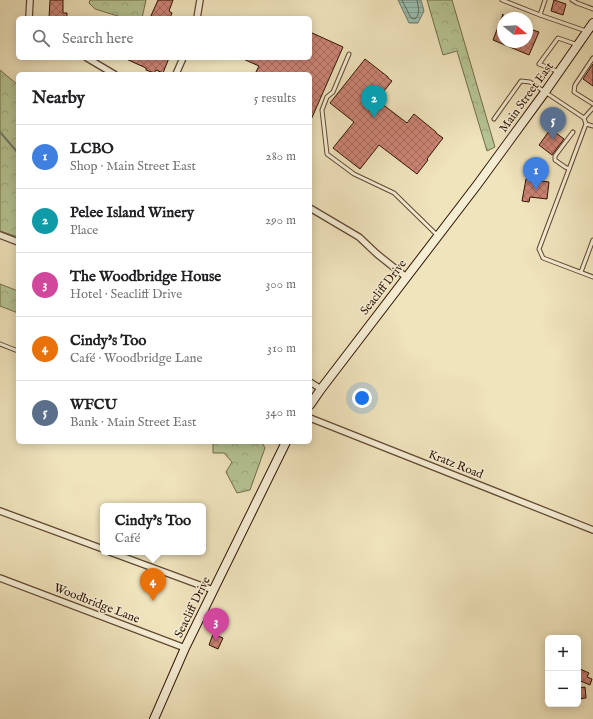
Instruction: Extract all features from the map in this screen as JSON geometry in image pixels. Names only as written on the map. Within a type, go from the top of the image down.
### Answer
[{"type":"main road","name":"Main Street East","points":[[477,185],[545,92],[593,22]]},
{"type":"main road","name":"Seacliff Drive","points":[[312,402],[477,185]]},
{"type":"main road","name":"Seacliff Drive","points":[[154,719],[185,648],[285,444]]},
{"type":"street","points":[[29,16],[30,0]]},
{"type":"street","points":[[197,16],[200,0]]},
{"type":"street","points":[[90,60],[111,72]]},
{"type":"street","points":[[177,72],[182,60]]},
{"type":"street","points":[[312,209],[359,237],[406,278]]},
{"type":"street","points":[[0,235],[16,241]]},
{"type":"street","points":[[312,383],[321,389]]},
{"type":"street","name":"Kratz Road","points":[[312,419],[593,530]]},
{"type":"street","points":[[0,511],[100,548]]},
{"type":"street","points":[[118,555],[213,590]]},
{"type":"street","name":"Woodbridge Lane","points":[[0,578],[185,648]]},
{"type":"lane","points":[[502,0],[587,31]]},
{"type":"lane","points":[[540,15],[546,0]]},
{"type":"lane","points":[[572,0],[593,9]]},
{"type":"lane","points":[[559,72],[539,64],[558,38],[578,45]]},
{"type":"lane","points":[[349,54],[333,92],[326,97],[322,110],[327,154],[354,174],[394,193],[439,236]]},
{"type":"lane","points":[[593,58],[575,85],[574,92],[593,104]]},
{"type":"lane","points":[[494,119],[521,82],[530,82],[584,118],[586,124],[539,249],[543,258],[593,277]]},
{"type":"lane","points":[[584,118],[593,108]]},
{"type":"lane","points":[[586,124],[593,126]]},
{"type":"lane","points":[[570,169],[564,167],[555,160],[555,156],[573,132]]},
{"type":"lane","points":[[581,272],[593,240]]},
{"type":"lane","points":[[0,344],[16,350]]},
{"type":"green space","points":[[90,0],[146,0],[142,16],[118,16],[95,9],[89,3]]},
{"type":"green space","points":[[427,0],[452,0],[495,147],[487,151],[457,51],[443,55]]},
{"type":"green space","points":[[0,70],[16,83],[16,236],[0,231]]},
{"type":"green space","points":[[0,284],[16,290],[16,312],[0,306]]},
{"type":"green space","points":[[213,444],[263,444],[265,448],[250,490],[237,493],[226,472],[232,462],[224,453],[213,453]]},
{"type":"water","points":[[398,0],[421,0],[424,11],[418,23],[409,23]]},
{"type":"building","points":[[50,0],[63,0],[63,13],[67,13],[67,16],[49,16]]},
{"type":"building","points":[[158,0],[173,0],[169,11],[172,13],[171,16],[151,16]]},
{"type":"building","points":[[554,0],[566,4],[563,15],[551,11]]},
{"type":"building","points":[[497,30],[497,42],[493,40]]},
{"type":"building","points":[[533,30],[539,32],[533,46]]},
{"type":"building","points":[[312,33],[343,47],[312,117],[312,72],[256,72],[259,66],[246,60],[312,60]]},
{"type":"building","points":[[512,48],[532,48],[529,55]]},
{"type":"building","points":[[365,59],[392,81],[377,100],[407,123],[414,114],[443,138],[417,174],[379,145],[360,169],[333,148],[354,122],[330,103]]},
{"type":"building","points":[[128,60],[168,60],[163,72],[156,70],[155,72],[151,72],[146,70],[146,68]]},
{"type":"building","points":[[593,64],[593,86],[583,79]]},
{"type":"building","points":[[552,127],[557,131],[556,133],[564,139],[552,155],[539,145]]},
{"type":"building","points":[[526,179],[549,182],[547,199],[530,197],[529,202],[522,201]]},
{"type":"building","points":[[213,634],[223,638],[218,649],[209,645]]},
{"type":"building","points":[[581,669],[589,673],[587,677],[592,679],[590,685],[581,681]]},
{"type":"building","points":[[585,687],[586,698],[581,699],[581,688]]},
{"type":"waterway","points":[[0,132],[16,151]]},
{"type":"place","name":"Pelee Island Winery","points":[[374,118]]},
{"type":"place","name":"WFCU","points":[[553,140]]},
{"type":"place","name":"LCBO","points":[[536,190]]},
{"type":"place","name":"Cindy's Too","points":[[153,601]]},
{"type":"place","name":"The Woodbridge House","points":[[216,641]]}]
